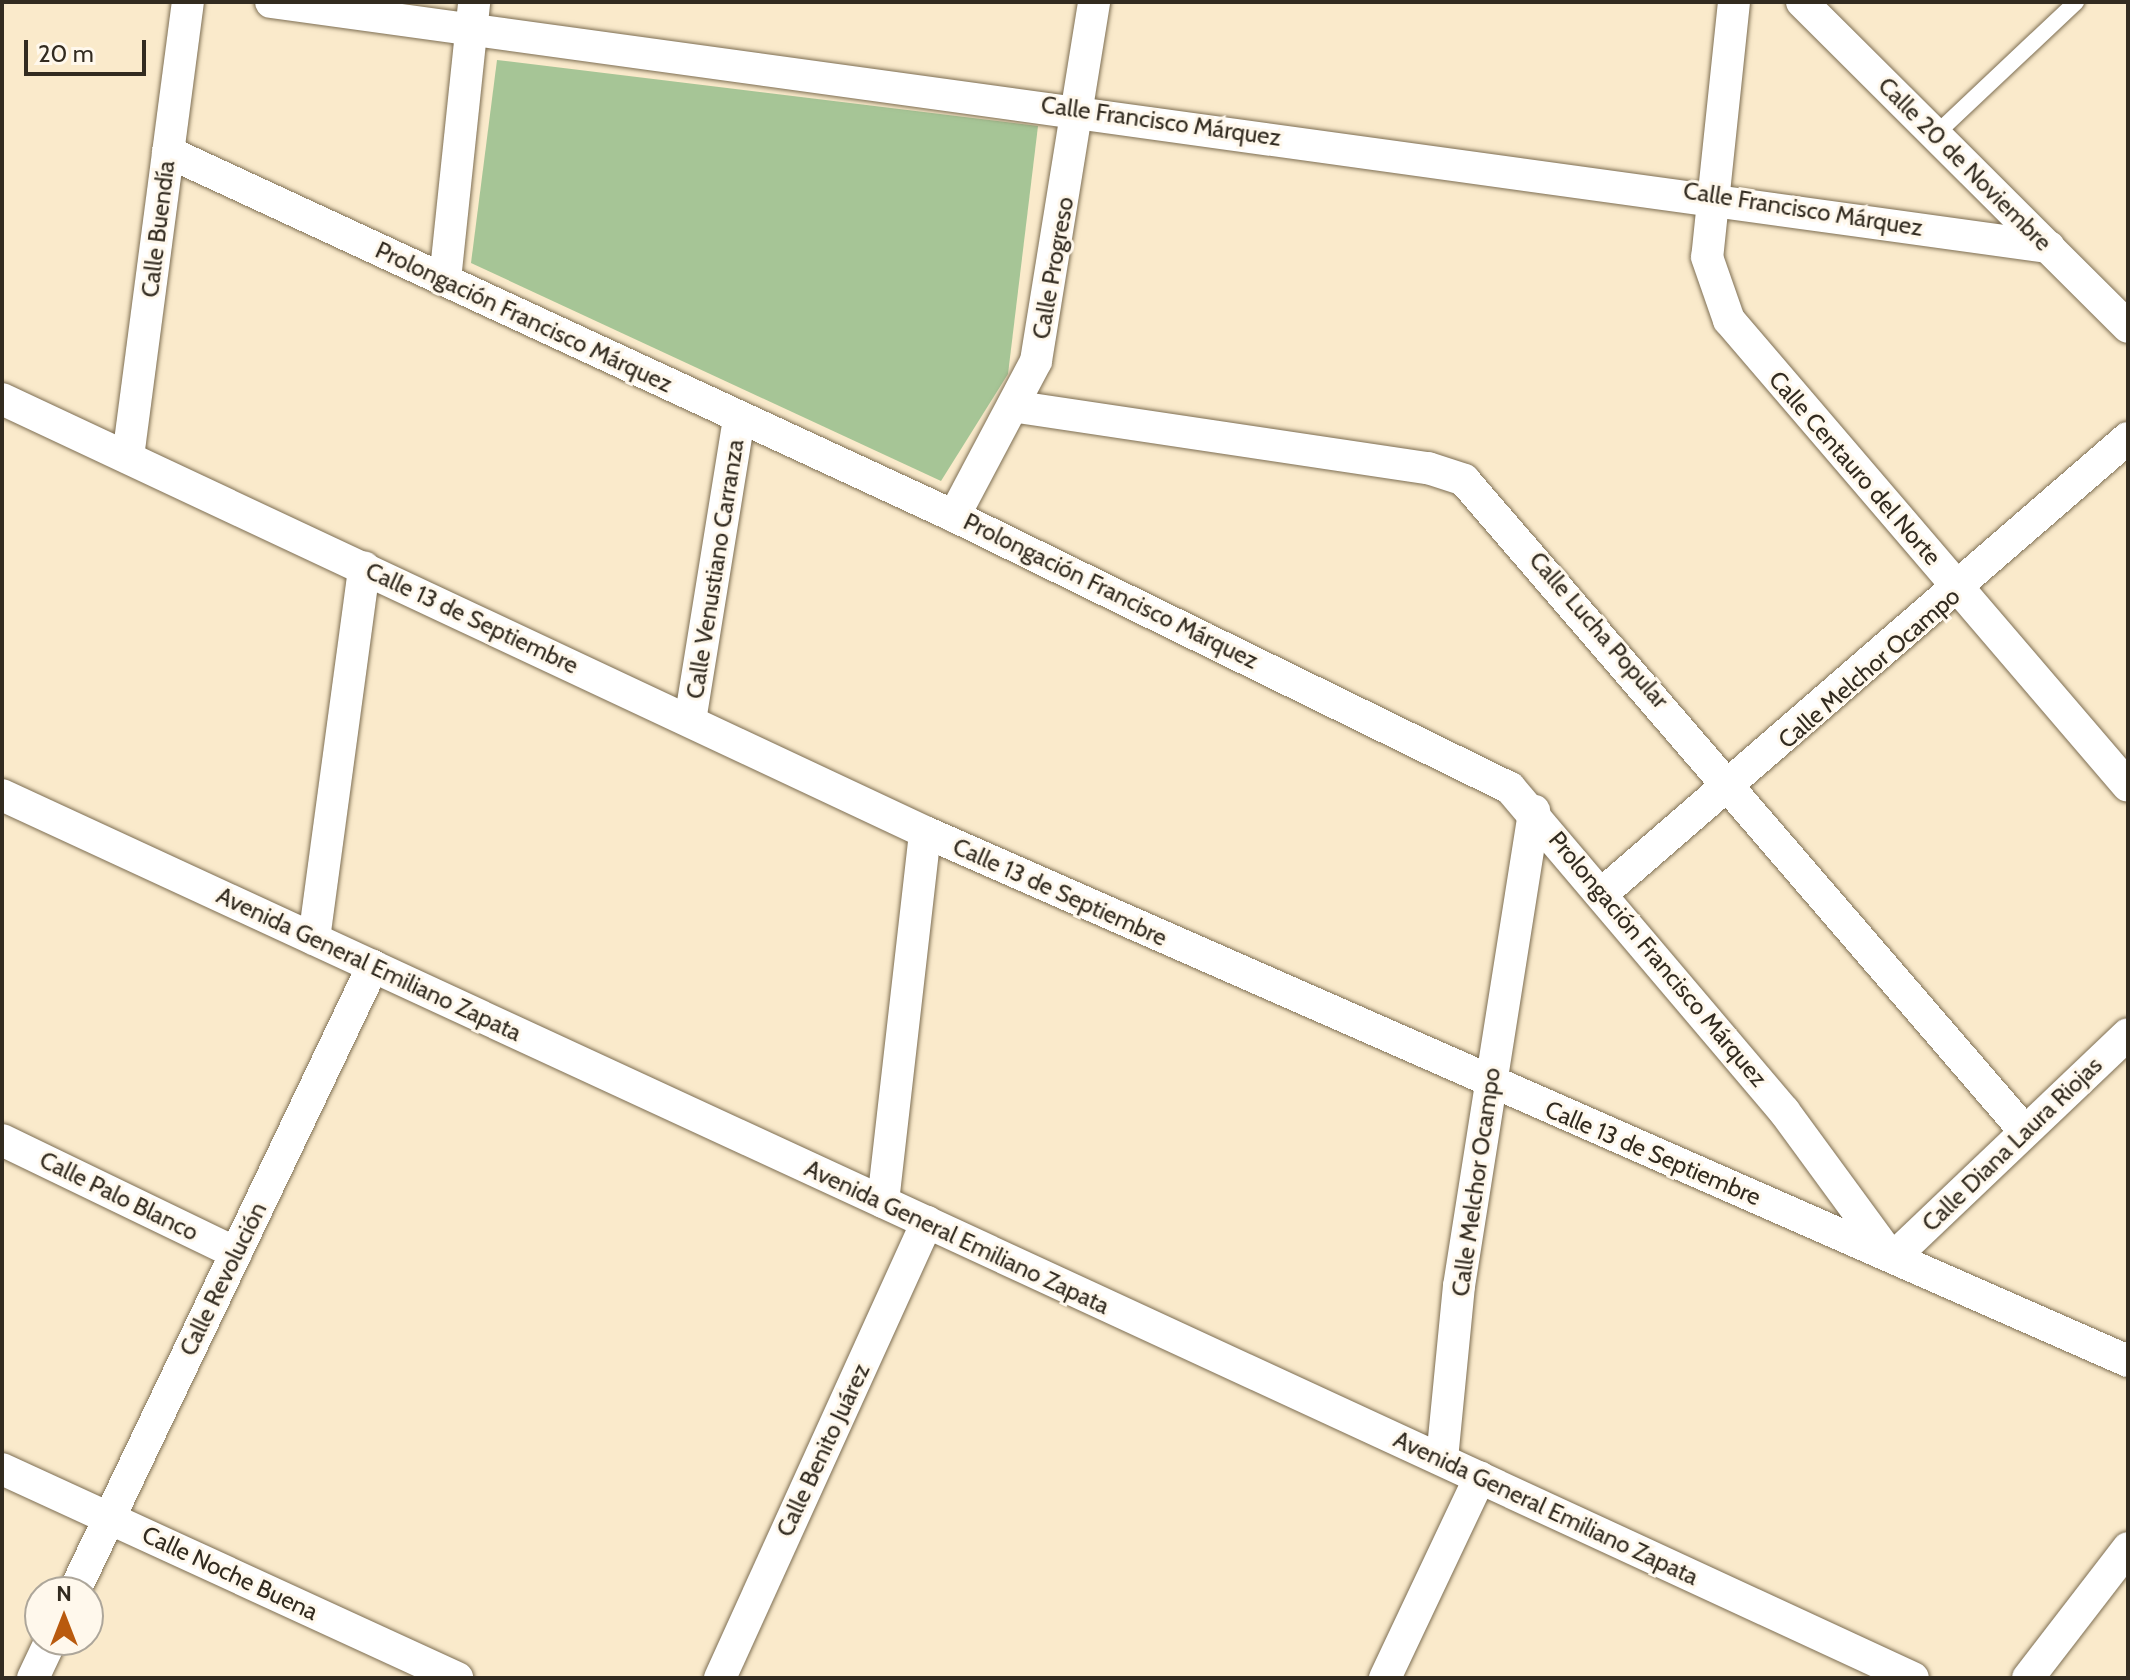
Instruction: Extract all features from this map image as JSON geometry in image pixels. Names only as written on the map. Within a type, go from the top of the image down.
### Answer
[{"type":"street","name":"Calle Buendía","points":[[128,457],[188,2]]},
{"type":"street","name":"Calle Francisco Márquez","points":[[271,2],[472,15],[1079,110],[1713,195],[2049,247]]},
{"type":"street","name":"Calle Progreso","points":[[954,516],[1018,407],[1049,307],[1094,2]]},
{"type":"street","points":[[1713,195],[1734,2]]},
{"type":"street","name":"Calle 20 de Noviembre","points":[[1802,2],[2128,327]]},
{"type":"street","points":[[445,280],[472,15]]},
{"type":"street","name":"Prolongación Francisco Márquez","points":[[168,152],[954,516],[1481,771],[1534,811],[1605,891],[1784,1111],[1890,1252]]},
{"type":"street","name":"Calle Centauro del Norte","points":[[1713,195],[1707,257],[1714,291],[1729,320],[2128,786]]},
{"type":"street","name":"Calle 13 de Septiembre","points":[[2,399],[925,832],[1490,1085],[1890,1252],[2128,1361]]},
{"type":"street","name":"Calle Lucha Popular","points":[[1018,407],[1428,468],[1464,480],[1733,785],[2023,1129]]},
{"type":"street","name":"Calle Venustiano Carranza","points":[[690,721],[739,417]]},
{"type":"street","name":"Calle Melchor Ocampo","points":[[1605,891],[1960,590],[2128,438]]},
{"type":"street","points":[[314,939],[364,567]]},
{"type":"street","name":"Avenida General Emiliano Zapata","points":[[2,795],[1913,1678]]},
{"type":"street","name":"Calle Melchor Ocampo","points":[[1442,1459],[1490,1085],[1534,811]]},
{"type":"street","points":[[883,1202],[925,832]]},
{"type":"street","name":"Calle Revolución","points":[[82,1576],[373,966]]},
{"type":"street","name":"Calle Diana Laura Riojas","points":[[1890,1252],[2128,1034]]},
{"type":"street","name":"Calle Palo Blanco","points":[[2,1140],[236,1253]]},
{"type":"street","name":"Calle Benito Juárez","points":[[720,1678],[927,1222]]},
{"type":"street","name":"Calle Noche Buena","points":[[2,1469],[457,1678]]},
{"type":"street","points":[[1385,1678],[1480,1477]]},
{"type":"street","points":[[2028,1678],[2128,1548]]},
{"type":"street","points":[[33,1678],[43,1656]]},
{"type":"lane","points":[[1935,135],[2076,2]]},
{"type":"green space","points":[[497,60],[1038,126],[1008,374],[941,481],[471,263]]}]
